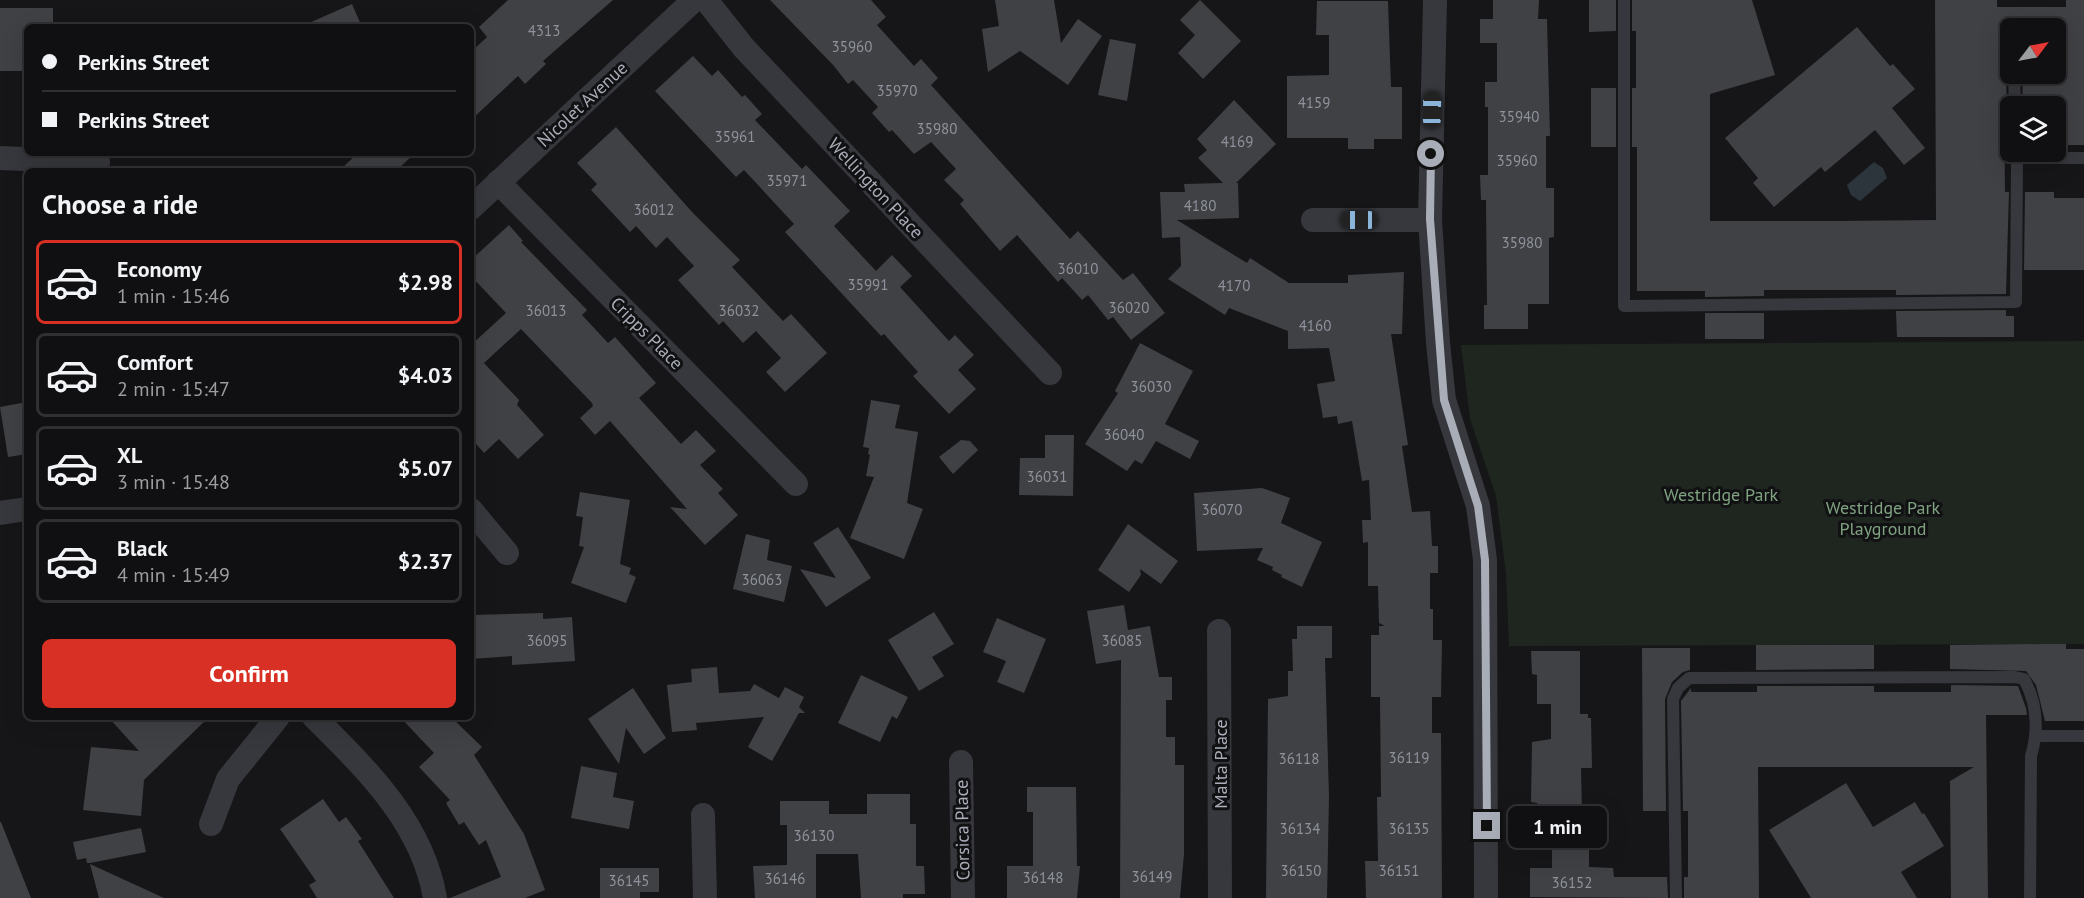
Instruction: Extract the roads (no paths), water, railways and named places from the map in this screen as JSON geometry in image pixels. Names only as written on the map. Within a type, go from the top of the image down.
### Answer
[{"type":"street","name":"Nicolet Avenue","points":[[474,205],[694,0]]},
{"type":"street","name":"Wellington Place","points":[[706,0],[744,48],[1050,373]]},
{"type":"street","points":[[1435,0],[1430,219],[1444,400],[1478,506],[1485,560],[1486,898]]},
{"type":"street","points":[[0,158],[99,162]]},
{"type":"street","name":"Cripps Place","points":[[498,182],[796,484]]},
{"type":"street","points":[[1312,220],[1430,219]]},
{"type":"street","points":[[0,513],[24,509]]},
{"type":"street","points":[[474,514],[507,553]]},
{"type":"street","name":"Malta Place","points":[[1219,631],[1220,898]]},
{"type":"street","points":[[211,824],[228,779],[276,720]]},
{"type":"street","points":[[317,720],[367,771],[405,818],[430,872],[435,898]]},
{"type":"street","name":"Corsica Place","points":[[961,762],[963,898]]},
{"type":"street","points":[[703,816],[705,898]]},
{"type":"lane","points":[[1624,0],[1624,306],[2016,302],[2017,162]]},
{"type":"lane","points":[[2066,157],[2084,158]]},
{"type":"lane","points":[[1676,898],[1674,699],[1678,687],[1689,678],[2015,677],[2024,679],[2033,696],[2036,736],[2031,756],[2030,898]]},
{"type":"lane","points":[[2036,736],[2084,736]]},
{"type":"park label","name":"Westridge Park","points":[[1721,494]]},
{"type":"park label","name":"Westridge Park Playground","points":[[1883,517]]}]
